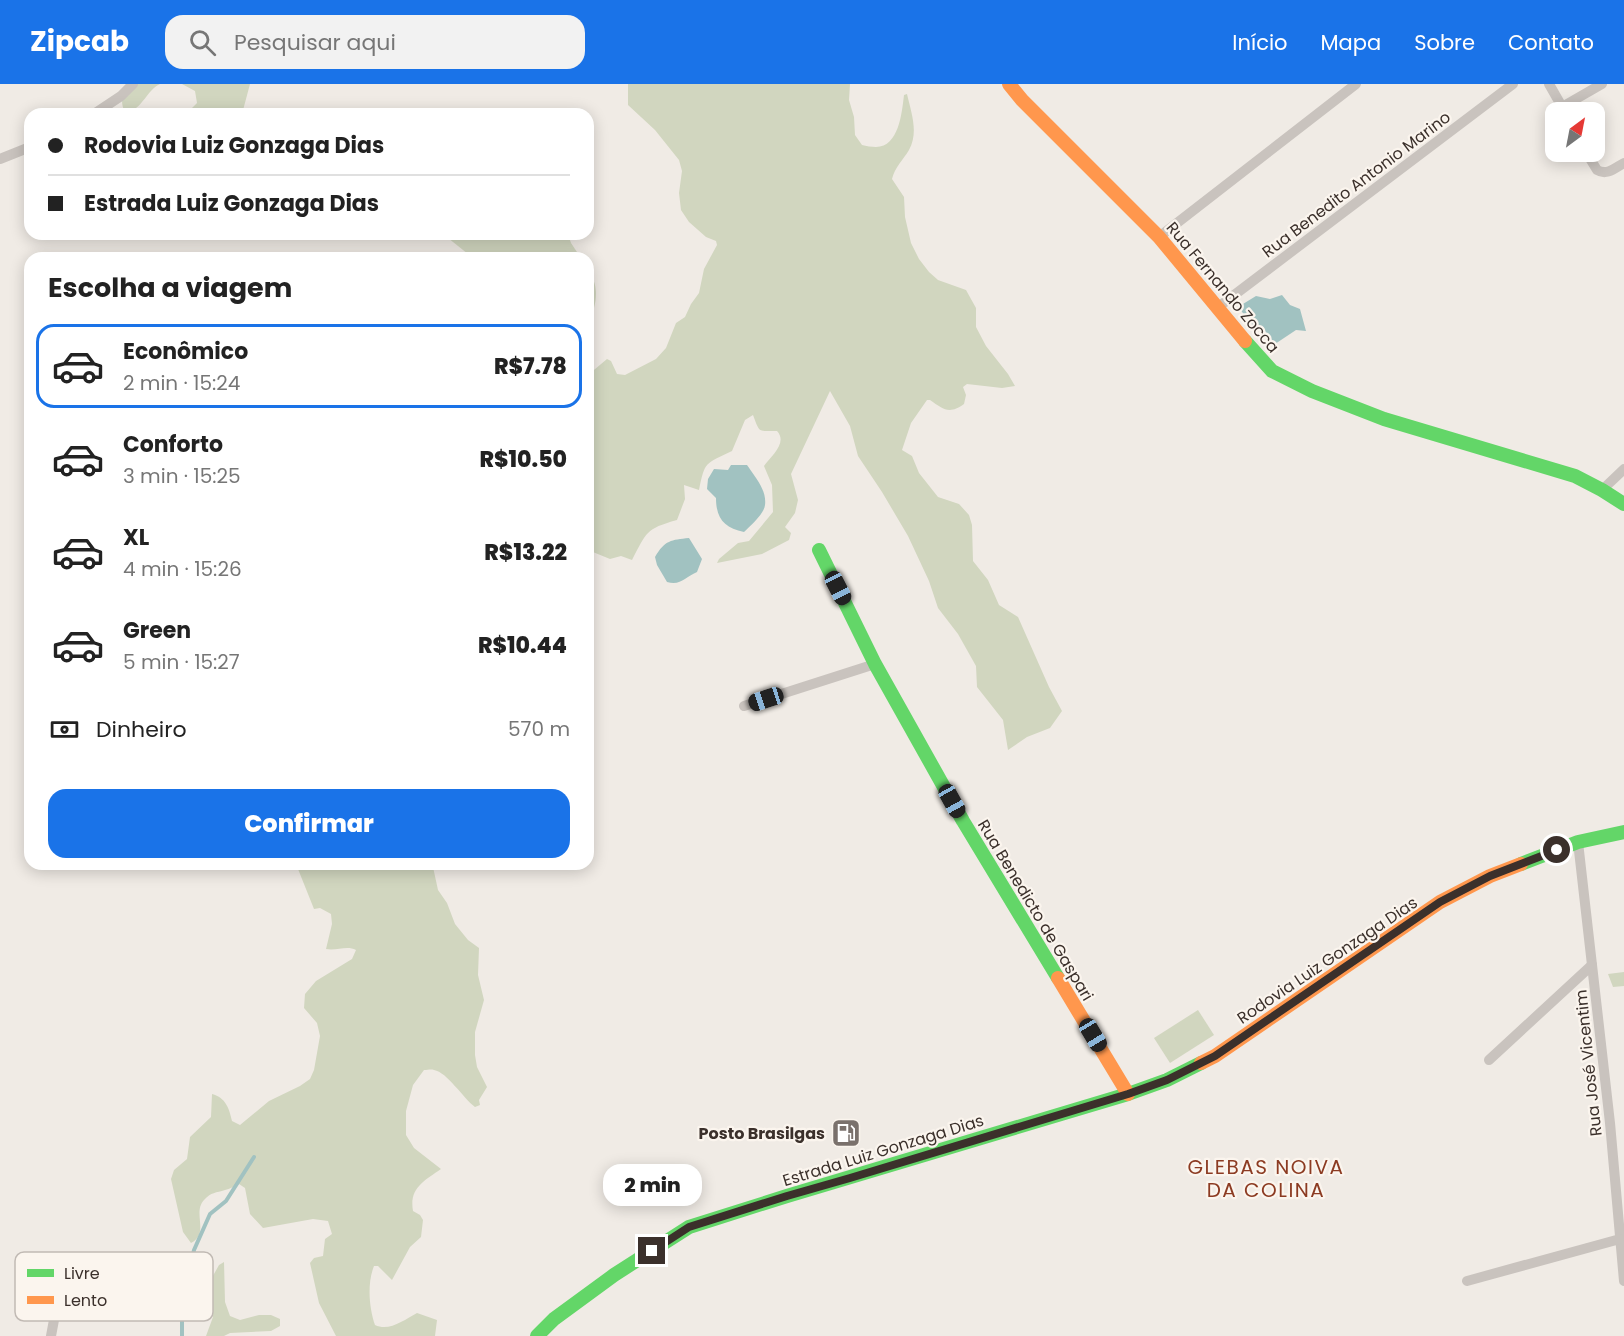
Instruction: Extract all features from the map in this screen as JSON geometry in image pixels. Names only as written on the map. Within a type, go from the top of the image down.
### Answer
[{"type":"street","points":[[103,108],[121,96],[133,84]]},
{"type":"street","name":"Rua Fernando Zocca","points":[[1009,84],[1022,100],[1159,237],[1272,371],[1312,392],[1384,419],[1575,476],[1624,504]]},
{"type":"street","points":[[1159,237],[1356,84]]},
{"type":"street","name":"Rua Benedito Antonio Marino","points":[[1217,308],[1513,84]]},
{"type":"street","points":[[1549,84],[1559,102]]},
{"type":"street","points":[[1575,102],[1602,84]]},
{"type":"street","points":[[0,159],[24,149]]},
{"type":"street","points":[[1593,162],[1599,172],[1609,172],[1624,163]]},
{"type":"street","points":[[1602,490],[1624,470]]},
{"type":"street","name":"Rua Benedicto de Gaspari","points":[[819,550],[875,663],[963,821],[1128,1094]]},
{"type":"street","points":[[744,706],[875,663]]},
{"type":"street","name":"Rodovia Luiz Gonzaga Dias","points":[[1128,1094],[1167,1080],[1215,1056],[1440,902],[1490,876],[1578,842],[1624,832]]},
{"type":"street","name":"Rua José Vicentim","points":[[1578,842],[1610,1123],[1624,1281]]},
{"type":"street","points":[[1489,1060],[1592,965]]},
{"type":"street","name":"Estrada Luiz Gonzaga Dias","points":[[537,1336],[554,1319],[614,1275],[689,1227],[1128,1094]]},
{"type":"street","points":[[1467,1281],[1620,1239]]},
{"type":"street","points":[[51,1336],[54,1321]]},
{"type":"green space","points":[[127,84],[160,84],[151,90],[136,108],[123,108],[123,94]]},
{"type":"green space","points":[[182,84],[250,84],[244,108],[192,108],[197,103],[195,91]]},
{"type":"green space","points":[[628,84],[850,84],[849,100],[854,117],[855,135],[862,145],[874,147],[884,145],[894,135],[900,119],[904,95],[907,94],[914,129],[912,143],[892,179],[904,197],[905,217],[911,243],[919,259],[938,280],[966,290],[976,308],[976,327],[986,346],[1015,386],[1002,388],[967,384],[963,387],[966,395],[964,404],[950,410],[927,400],[911,423],[902,450],[912,456],[919,473],[938,497],[959,504],[969,515],[972,525],[973,561],[988,580],[999,605],[1018,617],[1062,711],[1050,728],[1027,737],[1008,750],[1003,720],[977,687],[976,666],[958,634],[938,608],[929,581],[908,536],[858,456],[850,426],[830,391],[791,474],[798,500],[795,513],[785,527],[791,533],[789,540],[762,554],[717,563],[738,543],[749,541],[773,512],[772,485],[764,466],[780,445],[781,440],[777,431],[760,430],[753,415],[745,420],[732,451],[711,461],[705,468],[699,490],[684,485],[685,499],[677,520],[659,526],[648,533],[632,560],[621,556],[610,559],[594,552],[594,370],[607,359],[611,361],[617,374],[625,375],[656,359],[666,348],[676,323],[685,317],[699,293],[704,269],[717,245],[716,241],[706,237],[689,222],[681,210],[679,193],[682,171],[679,160],[655,130],[628,105]]},
{"type":"green space","points":[[450,240],[570,240],[577,252],[466,252]]},
{"type":"green space","points":[[594,281],[596,290],[594,306]]},
{"type":"green space","points":[[298,870],[434,870],[438,890],[447,903],[455,924],[468,940],[479,948],[478,975],[484,1000],[475,1032],[475,1055],[477,1067],[487,1087],[479,1100],[480,1105],[475,1107],[450,1080],[434,1070],[424,1070],[413,1085],[406,1111],[406,1135],[414,1148],[441,1169],[419,1186],[413,1196],[413,1211],[423,1220],[421,1237],[410,1247],[392,1280],[378,1266],[374,1266],[370,1280],[370,1303],[375,1325],[391,1326],[417,1313],[437,1320],[435,1336],[336,1336],[319,1303],[310,1263],[314,1258],[323,1256],[325,1239],[332,1234],[328,1221],[313,1219],[263,1228],[250,1214],[245,1188],[239,1184],[211,1194],[204,1200],[201,1205],[197,1239],[191,1243],[183,1232],[171,1179],[174,1170],[187,1159],[190,1137],[211,1117],[212,1094],[224,1101],[232,1121],[240,1125],[269,1101],[310,1079],[314,1070],[320,1036],[317,1023],[304,1008],[305,994],[316,981],[352,959],[356,950],[326,949],[332,924],[331,914],[320,908],[314,909]]},
{"type":"green space","points":[[1624,972],[1624,986],[1613,987],[1608,974]]},
{"type":"green space","points":[[1198,1010],[1214,1035],[1170,1063],[1154,1038]]},
{"type":"green space","points":[[224,1262],[225,1302],[230,1316],[240,1320],[259,1315],[271,1315],[280,1319],[280,1326],[271,1331],[206,1336],[213,1321],[213,1276],[219,1265]]},
{"type":"water","points":[[1282,295],[1290,305],[1300,309],[1306,331],[1296,330],[1275,344],[1265,331],[1256,329],[1238,307],[1256,296],[1270,299]]},
{"type":"water","points":[[731,465],[747,465],[760,484],[765,499],[762,512],[744,532],[731,528],[722,521],[716,498],[707,489],[708,479],[714,469],[728,470]]},
{"type":"water","points":[[689,538],[702,559],[697,572],[679,582],[667,582],[655,557],[669,542]]},
{"type":"waterway","points":[[194,1252],[210,1214],[226,1201],[254,1157]]},
{"type":"waterway","points":[[182,1321],[182,1336]]},
{"type":"traffic: fast","points":[[1245,341],[1272,371],[1312,391],[1384,419],[1575,476],[1624,504]]},
{"type":"traffic: fast","points":[[819,550],[875,664],[963,821],[1058,978]]},
{"type":"traffic: fast","points":[[1521,864],[1578,842],[1624,832]]},
{"type":"traffic: fast","points":[[537,1336],[554,1319],[614,1275],[689,1227],[1128,1094],[1167,1080],[1201,1063]]},
{"type":"traffic: slow","points":[[1009,84],[1022,100],[1159,237],[1245,341]]},
{"type":"traffic: slow","points":[[1201,1063],[1215,1056],[1440,902],[1490,876],[1521,864]]},
{"type":"traffic: slow","points":[[1058,978],[1128,1094]]},
{"type":"place","name":"Posto Brasilgas","points":[[846,1133]]},
{"type":"district","name":"GLEBAS NOIVA DA COLINA","points":[[1266,1178]]},
{"type":"route","points":[[652,1251],[689,1227],[1128,1094],[1167,1080],[1215,1056],[1440,902],[1490,876],[1557,850]]}]
